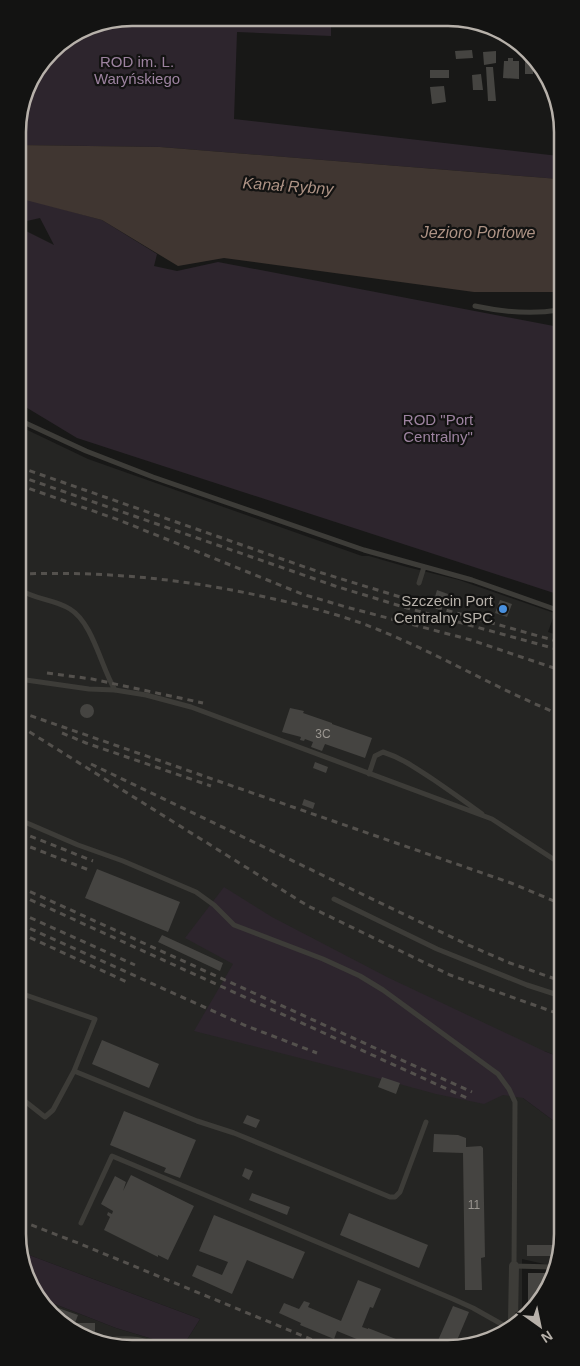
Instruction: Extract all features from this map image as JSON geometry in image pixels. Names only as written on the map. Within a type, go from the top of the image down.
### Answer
[{"type":"street","points":[[513,1317],[514,1266]]},
{"type":"lane","points":[[475,306],[502,312],[526,313],[554,311]]},
{"type":"lane","points":[[26,423],[86,451],[153,477],[364,550],[472,580],[554,608]]},
{"type":"lane","points":[[419,583],[424,567]]},
{"type":"lane","points":[[26,592],[37,598],[66,606],[78,615],[87,628],[115,690]]},
{"type":"lane","points":[[26,680],[146,695],[191,707],[492,819],[554,859]]},
{"type":"lane","points":[[369,774],[376,756],[383,752],[394,756],[408,763],[467,802],[486,817]]},
{"type":"lane","points":[[26,823],[196,892],[214,905],[234,925],[323,959],[360,976],[383,990],[498,1074],[509,1088],[515,1102],[514,1266],[549,1266]]},
{"type":"lane","points":[[334,899],[437,949],[527,985],[554,993]]},
{"type":"lane","points":[[26,995],[95,1018],[74,1071],[54,1110],[45,1116],[26,1102]]},
{"type":"lane","points":[[74,1071],[197,1121],[234,1133],[390,1197],[395,1197],[400,1192],[426,1122]]},
{"type":"lane","points":[[81,1223],[112,1156],[453,1299],[503,1325]]},
{"type":"lane","points":[[117,1339],[144,1340]]},
{"type":"shaded area","points":[[26,429],[88,459],[362,556],[369,556],[459,580],[554,613],[554,618],[548,632],[554,634],[554,1055],[544,1051],[523,1098],[554,1121],[554,1241],[549,1265],[522,1259],[522,1301],[515,1301],[515,1316],[489,1332],[462,1339],[187,1340],[200,1319],[28,1255],[27,1248]]},
{"type":"shaded area","points":[[52,1303],[116,1328],[156,1340],[125,1340],[91,1332],[68,1318]]},
{"type":"green space","name":"ROD im. L. Waryńskiego","points":[[125,26],[331,26],[331,36],[237,32],[234,119],[554,155],[554,179],[160,147],[26,145],[27,118],[34,91],[44,73],[62,52],[91,34],[111,28]]},
{"type":"green space","name":"ROD \"Port Centralny\"","points":[[26,197],[102,220],[157,254],[154,266],[177,271],[218,262],[554,326],[554,593],[77,438],[26,407],[26,231],[54,245],[40,218],[26,221]]},
{"type":"green space","points":[[224,887],[272,917],[389,978],[554,1055],[554,1121],[523,1098],[503,1095],[484,1104],[436,1094],[194,1031],[233,964],[185,938]]},
{"type":"green space","points":[[28,1255],[200,1319],[187,1340],[156,1340],[116,1328],[52,1303],[34,1275]]},
{"type":"water","name":"Jezioro Portowe","points":[[26,145],[160,147],[554,179],[554,292],[474,292],[224,258],[178,266],[102,220],[26,200]]},
{"type":"building","points":[[472,50],[473,58],[456,59],[455,51]]},
{"type":"building","points":[[496,51],[496,63],[484,65],[483,52]]},
{"type":"building","points":[[508,58],[513,58],[513,61],[519,61],[519,79],[503,78],[504,61],[508,61]]},
{"type":"building","points":[[525,59],[533,69],[533,74],[525,74]]},
{"type":"building","points":[[486,67],[493,67],[496,101],[488,101]]},
{"type":"building","points":[[430,70],[449,70],[449,78],[430,78]]},
{"type":"building","points":[[481,74],[483,90],[473,90],[472,75]]},
{"type":"building","points":[[444,86],[446,102],[432,104],[430,87]]},
{"type":"building","points":[[437,590],[448,594],[446,601],[435,597]]},
{"type":"building","name":"Szczecin Port Centralny SPC","points":[[500,600],[512,604],[507,617],[495,613]]},
{"type":"building","points":[[84,704],[90,704],[94,711],[90,718],[84,718],[80,714],[80,708]]},
{"type":"building","points":[[290,708],[304,711],[303,713],[372,738],[365,758],[325,744],[322,751],[311,747],[313,742],[305,739],[304,741],[300,740],[301,737],[282,732]]},
{"type":"building","points":[[315,762],[328,767],[326,773],[313,768]]},
{"type":"building","points":[[304,799],[315,803],[313,809],[302,805]]},
{"type":"building","points":[[97,869],[180,902],[168,932],[85,898]]},
{"type":"building","points":[[162,935],[223,963],[220,971],[158,942]]},
{"type":"building","points":[[102,1040],[159,1064],[149,1088],[92,1064]]},
{"type":"building","points":[[382,1077],[400,1083],[396,1094],[378,1087]]},
{"type":"building","points":[[124,1111],[196,1140],[180,1178],[164,1172],[166,1168],[110,1145]]},
{"type":"building","points":[[247,1115],[260,1120],[256,1128],[243,1123]]},
{"type":"building","points":[[434,1134],[458,1135],[466,1138],[466,1147],[481,1146],[483,1148],[485,1257],[481,1258],[482,1290],[465,1290],[463,1153],[433,1152]]},
{"type":"building","points":[[245,1168],[253,1171],[249,1180],[242,1176]]},
{"type":"building","points":[[131,1175],[194,1206],[168,1260],[158,1255],[158,1257],[104,1230],[110,1217],[107,1215],[108,1212],[112,1214],[113,1211],[101,1204],[115,1176],[126,1182],[123,1191]]},
{"type":"building","points":[[252,1193],[290,1207],[287,1215],[249,1200]]},
{"type":"building","points":[[349,1213],[428,1245],[419,1268],[340,1235]]},
{"type":"building","points":[[214,1215],[305,1252],[293,1279],[247,1260],[232,1294],[192,1276],[197,1265],[222,1275],[228,1262],[199,1251]]},
{"type":"building","points":[[527,1245],[553,1245],[552,1256],[527,1256]]},
{"type":"building","points":[[528,1273],[546,1273],[543,1281],[528,1301]]},
{"type":"building","points":[[358,1280],[381,1289],[373,1308],[370,1307],[362,1327],[398,1340],[359,1340],[337,1331],[334,1339],[300,1325],[301,1323],[279,1313],[284,1303],[299,1309],[304,1301],[310,1303],[308,1307],[341,1321]]},
{"type":"building","points":[[453,1306],[469,1312],[457,1339],[438,1340]]},
{"type":"building","points":[[55,1307],[78,1315],[75,1323],[95,1323],[95,1333],[79,1326],[68,1318]]},
{"type":"railway","points":[[26,469],[322,573],[554,640]]},
{"type":"railway","points":[[26,478],[335,586],[554,648]]},
{"type":"railway","points":[[26,487],[119,520],[302,594],[471,640],[554,668]]},
{"type":"railway","points":[[26,574],[116,575],[147,578],[211,586],[314,609],[353,620],[379,630],[554,712]]},
{"type":"railway","points":[[47,673],[92,679],[203,703]]},
{"type":"railway","points":[[26,714],[511,883],[554,901]]},
{"type":"railway","points":[[26,730],[308,906],[450,975],[554,1012]]},
{"type":"railway","points":[[62,733],[211,786]]},
{"type":"railway","points":[[91,764],[466,944],[510,963],[554,979]]},
{"type":"railway","points":[[26,834],[93,861]]},
{"type":"railway","points":[[26,845],[89,870]]},
{"type":"railway","points":[[26,890],[472,1092]]},
{"type":"railway","points":[[26,898],[469,1099]]},
{"type":"railway","points":[[26,916],[135,965]]},
{"type":"railway","points":[[26,927],[244,1025],[317,1053]]},
{"type":"railway","points":[[26,936],[127,982]]},
{"type":"railway","points":[[26,1223],[313,1340]]},
{"type":"place","name":"Szczecin Port Centralny SPC","points":[[503,609]]},
{"type":"water label","name":"Kanał Rybny","points":[[288,186]]}]
